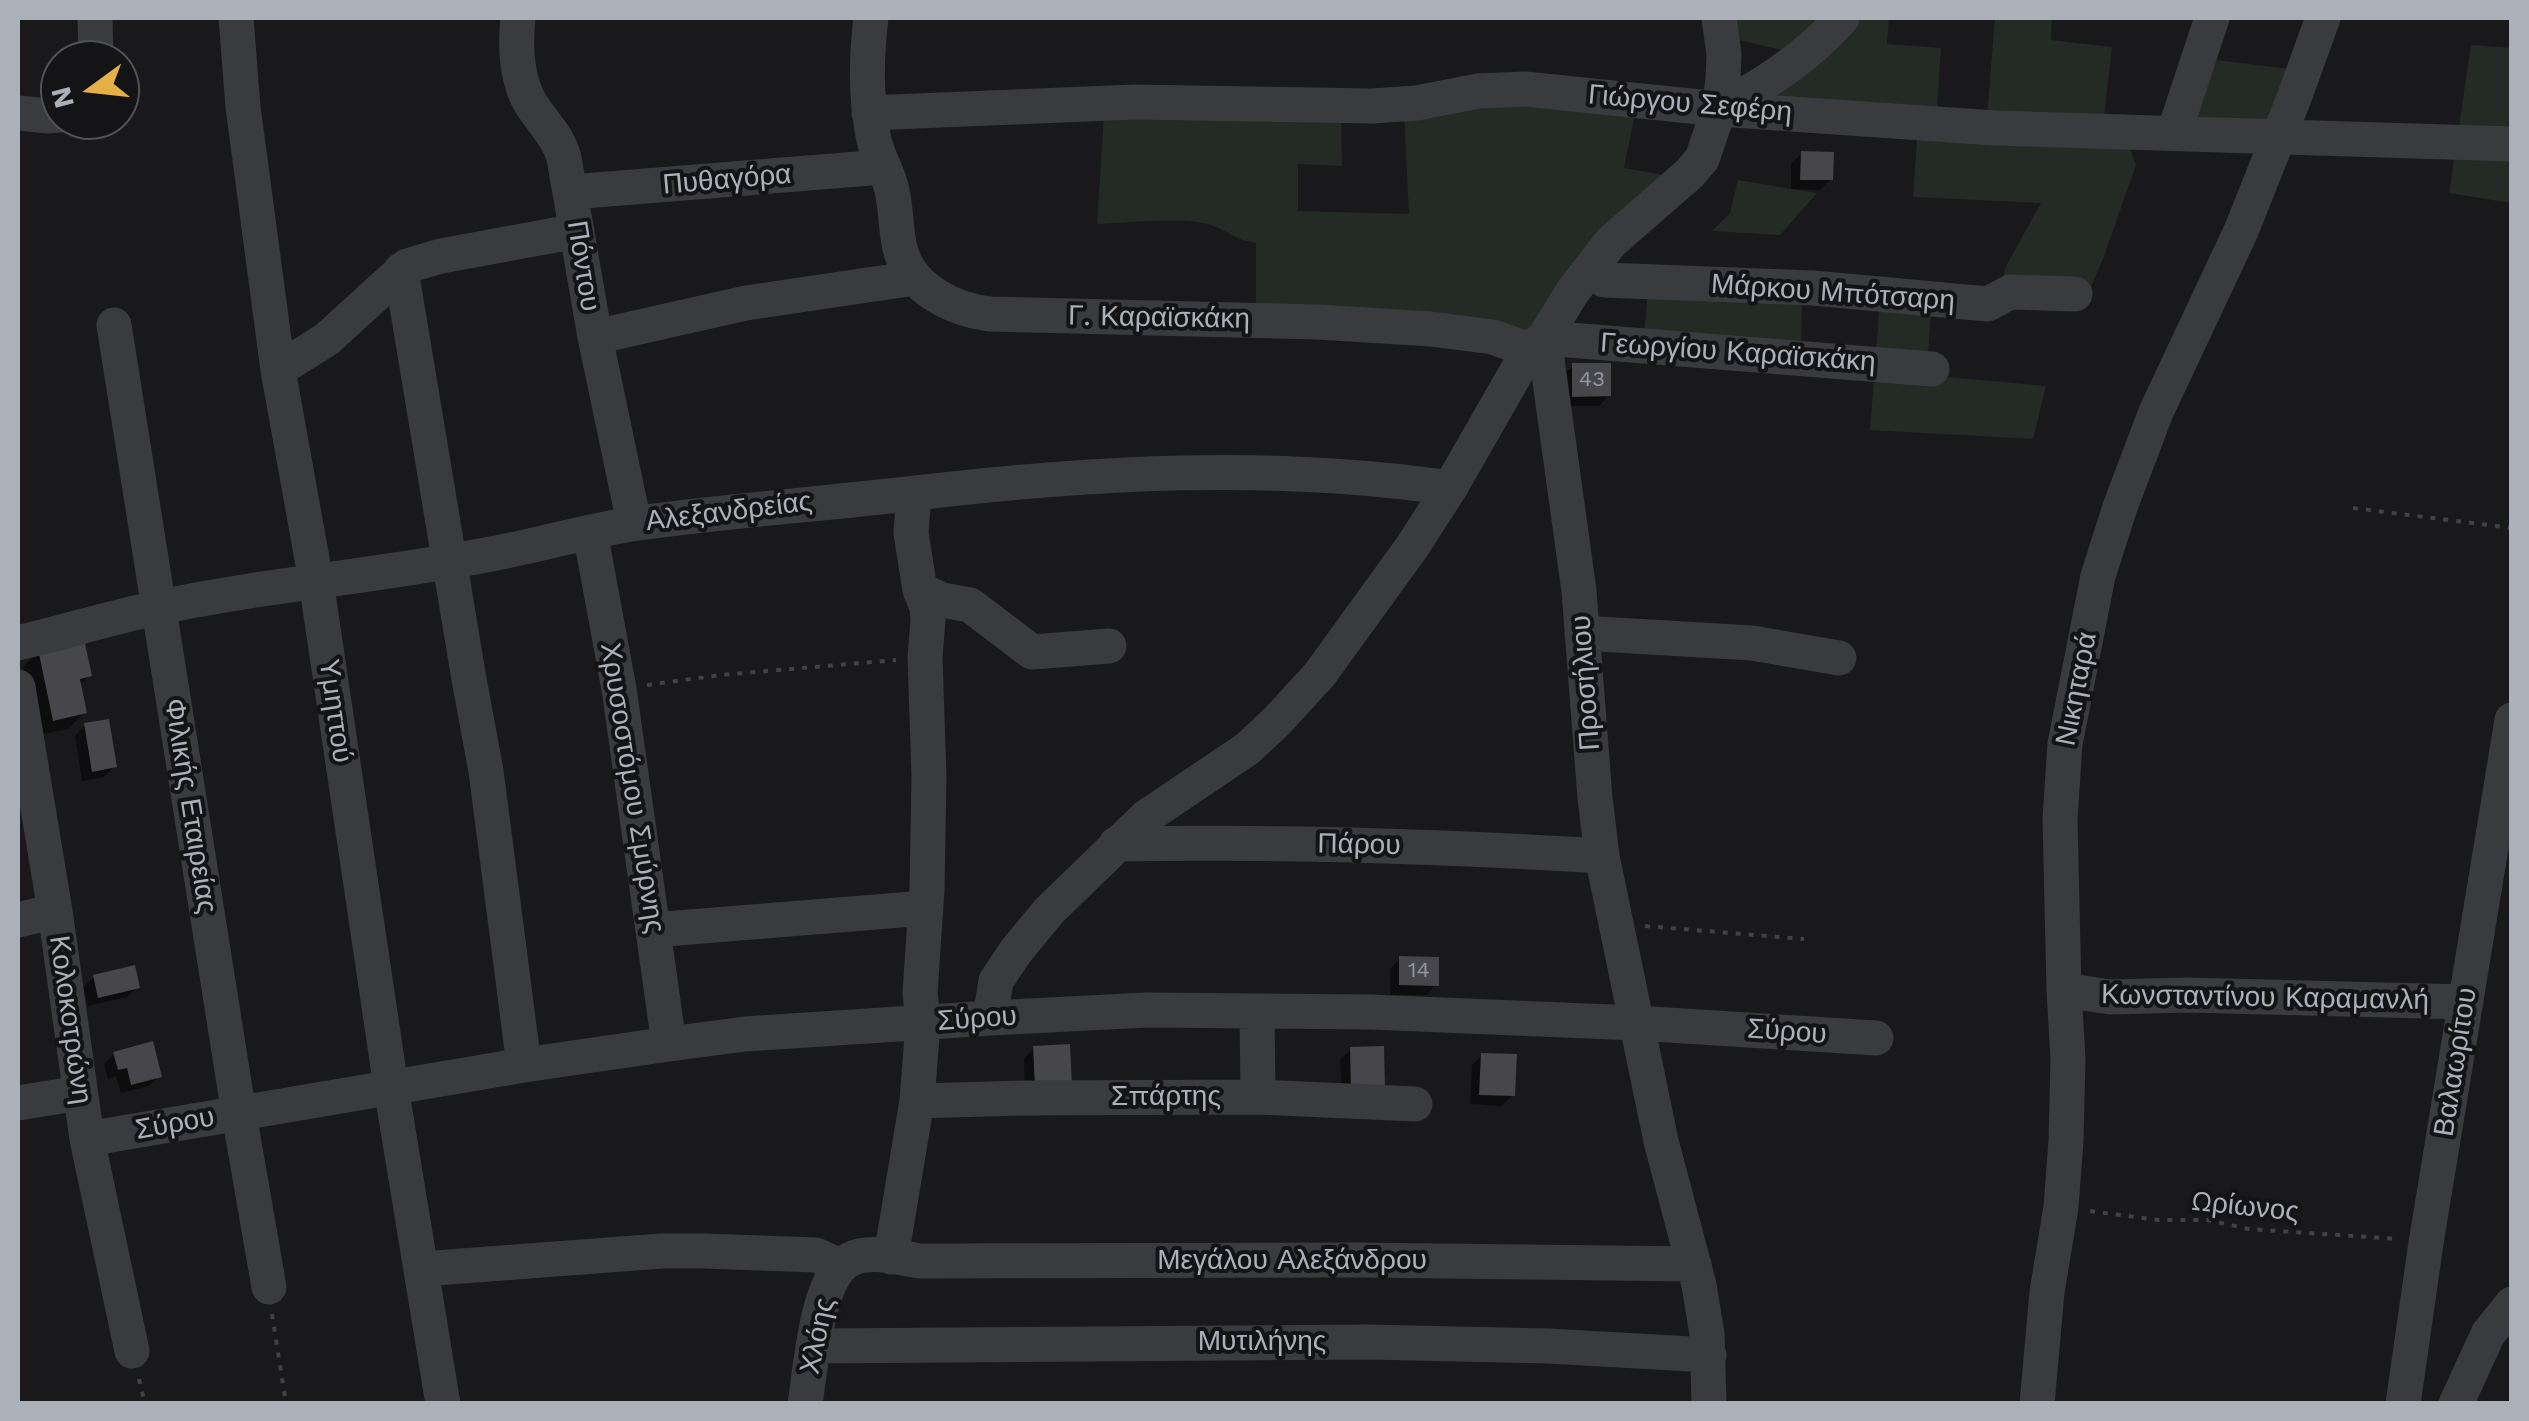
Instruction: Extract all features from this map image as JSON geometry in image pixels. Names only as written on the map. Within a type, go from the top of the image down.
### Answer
[{"type":"street","name":"Υμηττού","points":[[236,18],[243,108],[278,370],[316,581],[442,1404]]},
{"type":"street","name":"Πόντου","points":[[518,18],[522,82],[530,102],[559,142],[571,192],[595,337],[634,524]]},
{"type":"street","points":[[595,337],[763,300],[915,278],[904,264],[899,248],[892,188],[869,113],[866,73],[871,18]]},
{"type":"street","points":[[990,1018],[996,981],[1016,950],[1050,911],[1154,811],[1247,750],[1342,645],[1412,547],[1573,290],[1625,228],[1702,160],[1720,109],[1724,54],[1719,18]]},
{"type":"street","points":[[1720,109],[1769,81],[1842,18]]},
{"type":"street","points":[[2174,133],[2212,18]]},
{"type":"street","name":"Νικηταρά","points":[[2038,1404],[2047,1292],[2060,1207],[2068,1059],[2060,819],[2064,744],[2098,576],[2156,412],[2241,231],[2323,18]]},
{"type":"street","name":"Γιώργου Σεφέρη","points":[[869,113],[1135,102],[1372,106],[1512,89],[1720,109],[1995,128],[2512,144]]},
{"type":"street","name":"Πυθαγόρα","points":[[571,192],[884,167]]},
{"type":"street","points":[[278,370],[326,339],[401,270],[415,262],[577,231]]},
{"type":"street","name":"Μάρκου Μπότσαρη","points":[[1591,269],[1604,280],[1813,288],[1988,304],[2010,292],[2076,294]]},
{"type":"street","points":[[401,270],[486,770],[524,1065]]},
{"type":"street","name":"Γ. Καραϊσκάκη","points":[[915,278],[949,304],[990,314],[1318,322],[1431,329],[1536,344]]},
{"type":"street","name":"Φιλικής Εταιρείας","points":[[114,325],[269,1287]]},
{"type":"street","name":"Γεωργίου Καραϊσκάκη","points":[[1536,344],[1932,369]]},
{"type":"street","name":"Προσήλιου","points":[[1536,344],[1578,591],[1602,856],[1661,1141],[1704,1310],[1709,1404]]},
{"type":"street","name":"Αλεξανδρείας","points":[[18,644],[158,608],[449,562],[634,524],[756,507],[989,483],[1156,473],[1286,473],[1450,488]]},
{"type":"street","points":[[890,1256],[917,1100],[926,908],[930,777],[928,620],[911,533],[914,493]]},
{"type":"street","name":"Χρυσοστόμου Σμύρνης","points":[[590,532],[619,689],[669,1044]]},
{"type":"street","points":[[920,590],[970,606],[1002,626],[1032,652],[1109,646]]},
{"type":"street","points":[[1582,633],[1752,643],[1839,658]]},
{"type":"street","name":"Κολοκοτρώνη","points":[[18,687],[20,733],[54,912],[87,1139],[132,1351]]},
{"type":"street","name":"Βαλαωρίτου","points":[[2403,1404],[2512,720]]},
{"type":"street","name":"Πάρου","points":[[1116,844],[1347,844],[1602,856]]},
{"type":"street","points":[[653,930],[926,908]]},
{"type":"street","points":[[18,920],[54,912]]},
{"type":"street","name":"Κωνσταντίνου Καραμανλή","points":[[2064,990],[2110,997],[2166,994],[2466,1002]]},
{"type":"street","name":"Σύρου","points":[[87,1139],[669,1044],[776,1031],[990,1018],[1147,1010],[1370,1012],[1876,1038]]},
{"type":"street","points":[[1257,1011],[1258,1096]]},
{"type":"street","points":[[18,1103],[80,1093]]},
{"type":"street","name":"Σπάρτης","points":[[917,1100],[1258,1096],[1415,1104]]},
{"type":"street","points":[[422,1269],[691,1251],[816,1255],[840,1266]]},
{"type":"street","name":"Χλόης","points":[[805,1404],[822,1301],[832,1277],[840,1266],[857,1256],[890,1256]]},
{"type":"street","name":"Μεγάλου Αλεξάνδρου","points":[[890,1256],[920,1260],[1694,1264]]},
{"type":"street","points":[[2456,1404],[2488,1334],[2512,1304]]},
{"type":"street","name":"Μυτιλήνης","points":[[814,1346],[1368,1342],[1708,1355]]},
{"type":"path","points":[[2353,508],[2512,528]]},
{"type":"path","points":[[619,689],[721,675],[926,657]]},
{"type":"path","points":[[1616,923],[1804,939]]},
{"type":"path","name":"Ωρίωνος","points":[[2060,1207],[2158,1220],[2207,1220],[2249,1230],[2426,1243]]},
{"type":"path","points":[[269,1287],[286,1404]]},
{"type":"shaded area","points":[[1733,18],[1889,18],[1887,44],[1941,48],[1935,138],[1985,141],[1995,18],[2052,18],[2051,40],[2112,47],[2101,142],[2126,145],[2136,165],[2082,308],[2002,281],[2006,266],[2041,203],[1913,197],[1919,110],[1771,103],[1774,92],[1808,56],[1738,40]]},
{"type":"shaded area","points":[[2471,45],[2511,48],[2511,203],[2449,193]]},
{"type":"shaded area","points":[[2208,59],[2290,69],[2270,123],[2189,116]]},
{"type":"shaded area","points":[[1491,99],[1636,109],[1624,168],[1669,176],[1527,340],[1256,314],[1256,243],[1199,222],[1097,224],[1104,115],[1341,113],[1342,166],[1298,164],[1298,211],[1409,214],[1404,116]]},
{"type":"shaded area","points":[[1738,180],[1817,193],[1780,235],[1712,231],[1730,213]]},
{"type":"shaded area","points":[[1648,288],[1802,293],[1801,349],[1644,338]]},
{"type":"shaded area","points":[[1880,301],[1932,305],[1926,375],[2046,386],[2033,439],[1870,430]]},
{"type":"building","points":[[1801,151],[1834,152],[1833,180],[1800,180]]},
{"type":"building","points":[[1572,363],[1611,363],[1611,396],[1572,397]]},
{"type":"building","points":[[84,639],[92,676],[80,679],[87,713],[53,721],[38,649]]},
{"type":"building","points":[[109,719],[117,767],[92,772],[84,723]]},
{"type":"building","points":[[1399,956],[1439,957],[1439,986],[1399,985]]},
{"type":"building","points":[[135,965],[140,988],[98,998],[93,975]]},
{"type":"building","points":[[153,1041],[162,1077],[131,1085],[127,1068],[118,1070],[113,1052]]},
{"type":"building","points":[[1070,1044],[1072,1086],[1035,1088],[1033,1046]]},
{"type":"building","points":[[1384,1046],[1385,1089],[1351,1090],[1350,1047]]},
{"type":"building","points":[[1481,1053],[1517,1054],[1515,1096],[1479,1095]]}]
